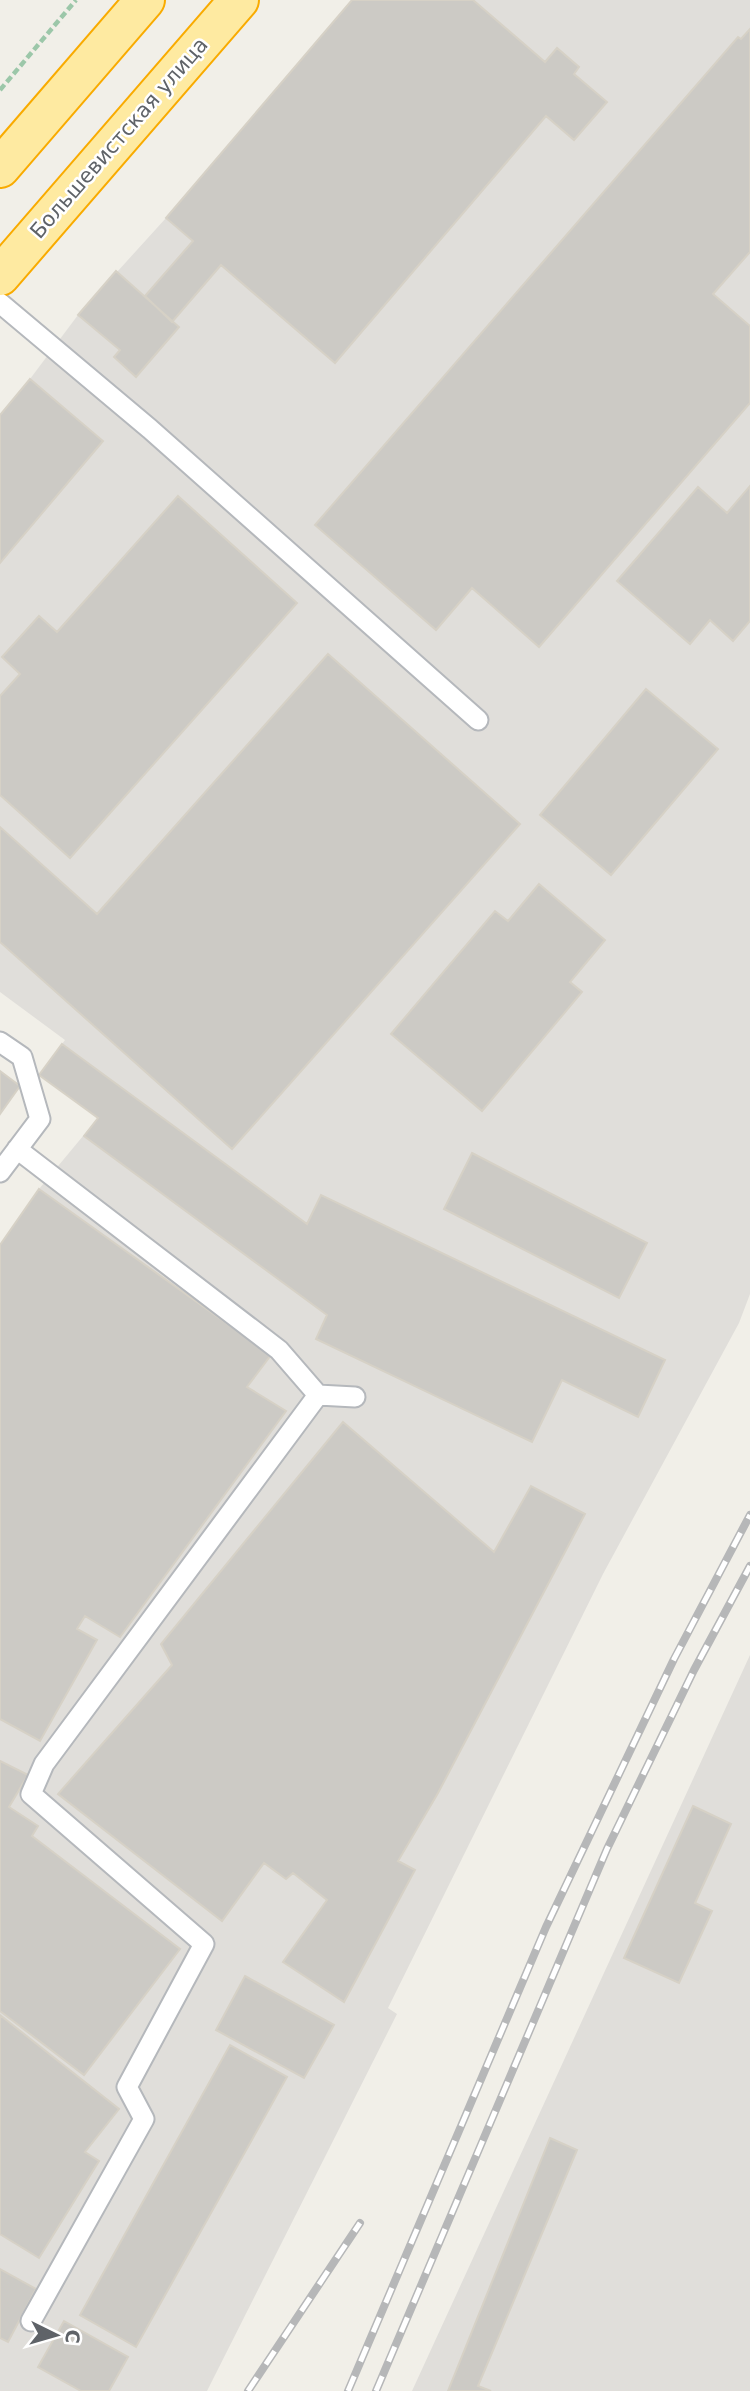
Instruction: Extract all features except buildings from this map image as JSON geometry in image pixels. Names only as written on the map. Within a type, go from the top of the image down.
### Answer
[{"type":"highway","points":[[0,168],[145,0]]},
{"type":"highway","name":"Большевистская улица","points":[[0,276],[239,0]]},
{"type":"lane","points":[[0,303],[150,429],[478,720]]},
{"type":"lane","points":[[0,1042],[22,1057],[40,1119],[0,1171]]},
{"type":"lane","points":[[17,1149],[279,1350],[318,1395],[355,1397]]},
{"type":"lane","points":[[32,2321],[144,2119],[127,2087],[204,1944],[31,1794],[44,1764],[318,1395]]},
{"type":"path","points":[[0,90],[76,0]]},
{"type":"shaded area","points":[[352,0],[750,0],[750,1294],[739,1323],[603,1574],[388,2008],[397,2014],[207,2391],[0,2391],[0,1245],[39,1189],[98,1118],[39,1075],[65,1040],[0,992],[0,415],[78,315],[166,218]]},
{"type":"shaded area","points":[[750,1655],[750,2391],[412,2391]]},
{"type":"railway","points":[[348,2391],[546,1927],[674,1659],[750,1515]]},
{"type":"railway","points":[[376,2391],[607,1849],[694,1670],[750,1566]]},
{"type":"railway","points":[[248,2391],[360,2223]]}]
